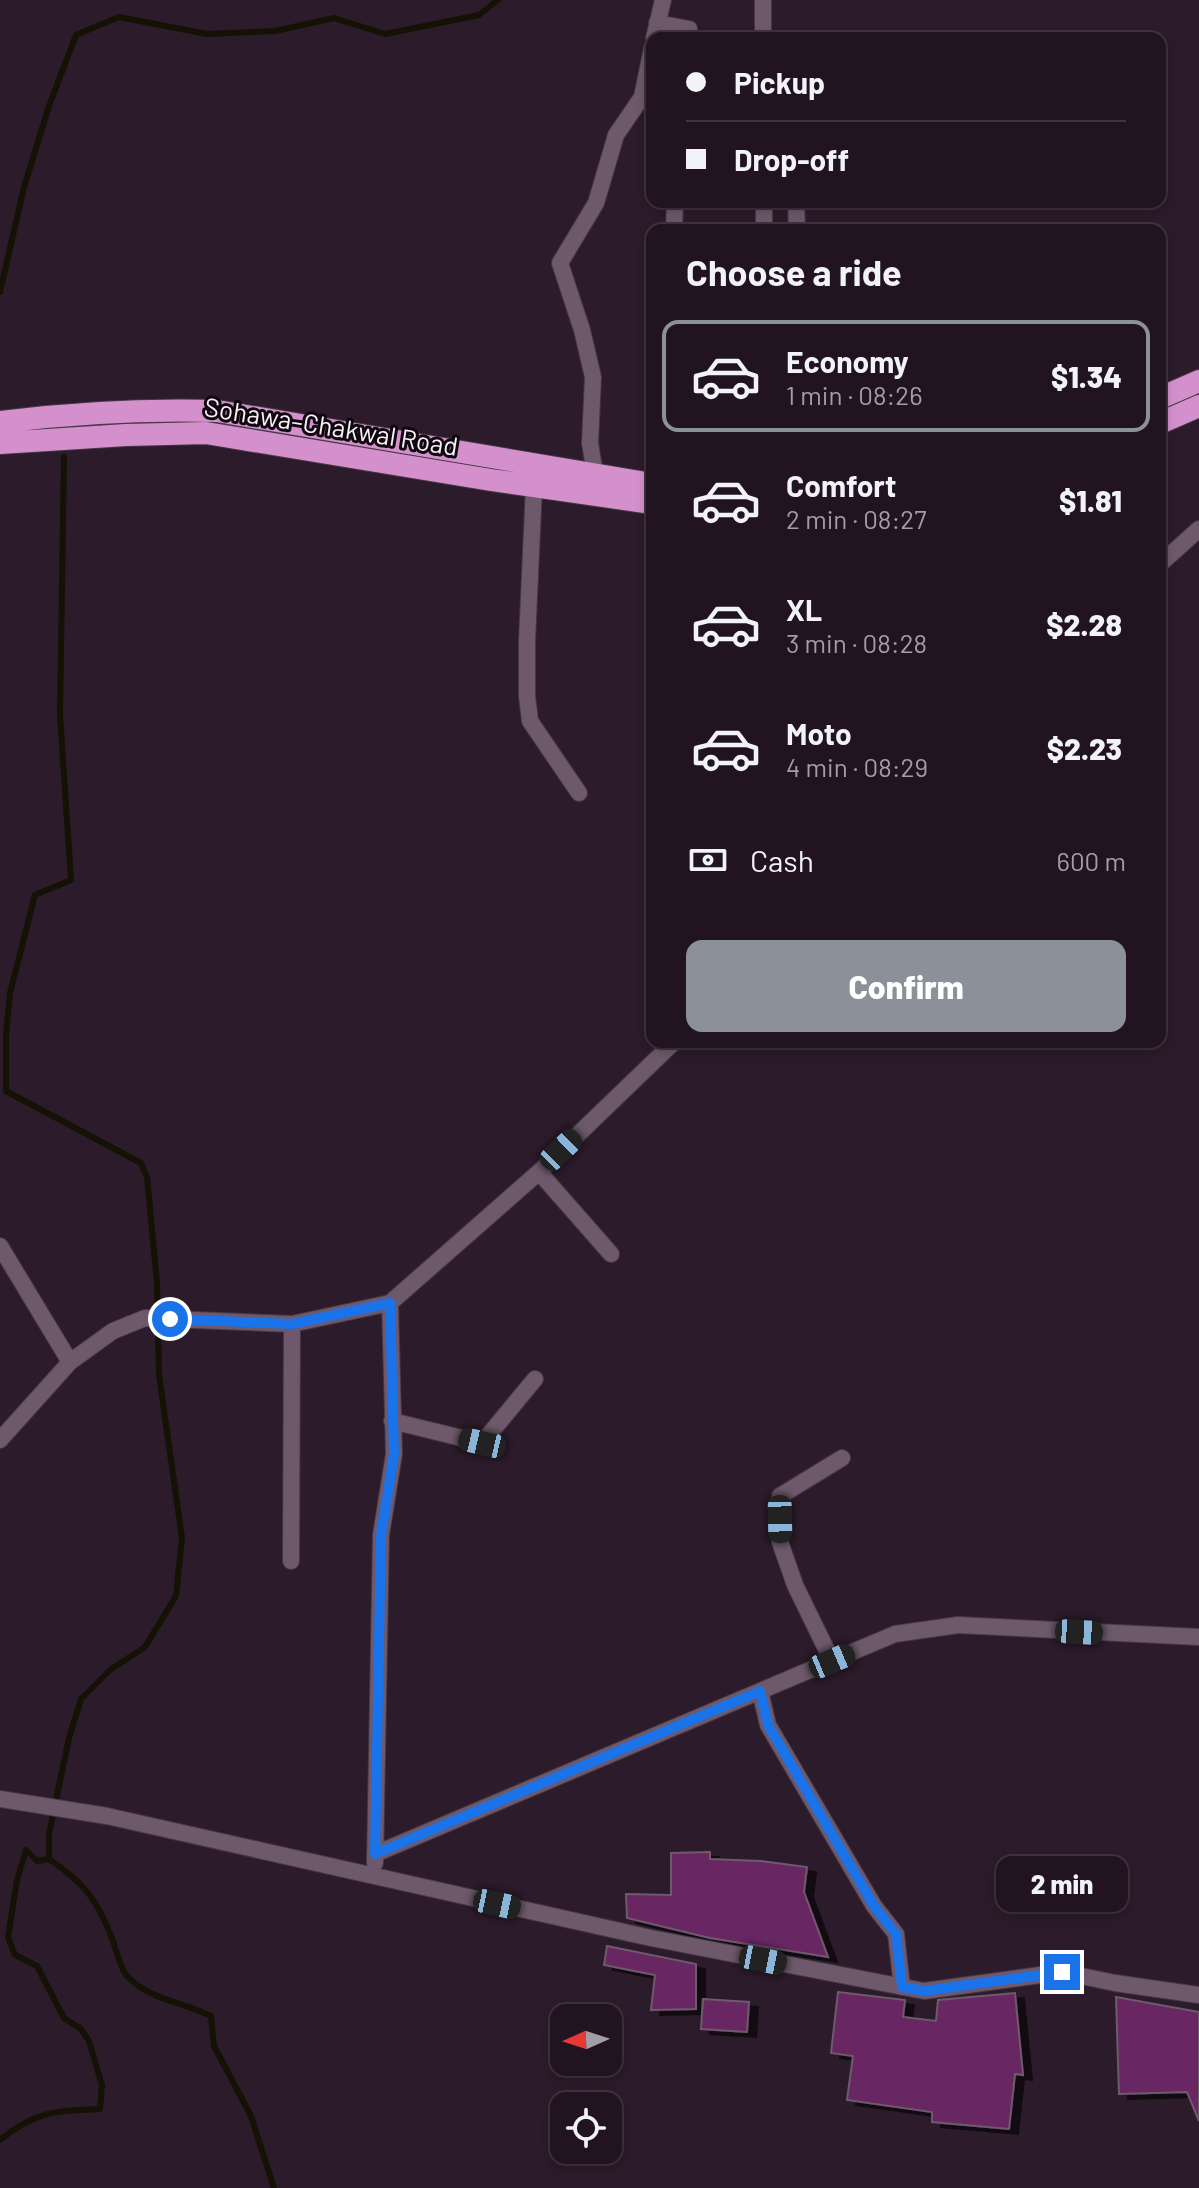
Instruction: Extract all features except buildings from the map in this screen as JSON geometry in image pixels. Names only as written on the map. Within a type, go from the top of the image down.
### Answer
[{"type":"highway","points":[[1166,395],[1199,381]]},
{"type":"highway","points":[[1166,420],[1199,406]]},
{"type":"highway","points":[[0,422],[70,413],[147,409],[217,411],[646,483]]},
{"type":"highway","name":"Sohawa–Chakwal Road","points":[[0,443],[206,433],[646,502]]},
{"type":"street","points":[[663,0],[656,30],[689,29],[689,32]]},
{"type":"street","points":[[763,0],[763,32]]},
{"type":"street","points":[[595,474],[590,443],[593,377],[582,330],[560,263],[596,203],[616,135],[642,97],[646,77]]},
{"type":"street","points":[[534,486],[527,641],[530,721],[579,793]]},
{"type":"street","points":[[1166,559],[1199,529]]},
{"type":"street","points":[[0,1440],[70,1362],[113,1331],[145,1318],[292,1324],[390,1303],[539,1172],[668,1048]]},
{"type":"street","points":[[539,1172],[611,1254]]},
{"type":"street","points":[[0,1246],[70,1362]]},
{"type":"street","points":[[375,1876],[381,1535],[394,1454],[390,1303]]},
{"type":"street","points":[[291,1561],[292,1324]]},
{"type":"street","points":[[392,1421],[482,1443],[535,1379]]},
{"type":"street","points":[[832,1661],[795,1585],[780,1542],[780,1496],[842,1458]]},
{"type":"street","points":[[375,1854],[895,1634],[958,1625],[1199,1637]]},
{"type":"street","points":[[760,1691],[768,1725],[874,1906],[896,1934],[902,1987]]},
{"type":"street","points":[[0,1799],[107,1816],[651,1938],[924,1991],[1062,1972],[1199,1995]]},
{"type":"waterway","points":[[0,292],[24,187],[49,106],[76,35],[119,17],[207,34],[275,31],[334,18],[385,34],[479,15],[498,0]]},
{"type":"waterway","points":[[0,2140],[24,2123],[47,2114],[100,2109],[102,2085],[89,2041],[81,2029],[64,2018],[37,1966],[15,1955],[8,1937],[17,1880],[26,1850],[37,1861],[49,1859],[49,1834],[69,1738],[81,1699],[110,1670],[145,1647],[176,1596],[182,1538],[159,1375],[157,1283],[147,1177],[141,1163],[6,1091],[10,993],[35,895],[71,880],[60,715],[64,457]]},
{"type":"waterway","points":[[49,1859],[72,1876],[96,1904],[127,1976],[156,1996],[211,2016],[214,2046],[251,2116],[274,2188]]},
{"type":"route","points":[[170,1319],[292,1324],[390,1303],[394,1454],[381,1535],[375,1854],[760,1691],[768,1725],[874,1906],[896,1934],[902,1987],[924,1991],[1062,1972]]}]
